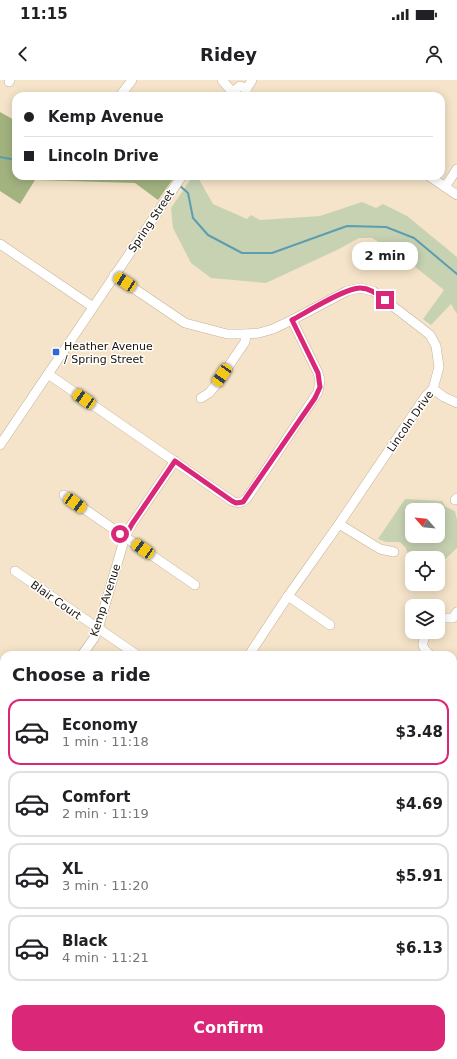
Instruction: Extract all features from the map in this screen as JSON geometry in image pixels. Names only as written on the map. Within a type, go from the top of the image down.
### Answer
[{"type":"street","points":[[123,92],[132,80]]},
{"type":"street","points":[[222,80],[241,92],[252,80]]},
{"type":"street","points":[[445,187],[457,169]]},
{"type":"street","name":"Spring Street","points":[[0,445],[179,180]]},
{"type":"street","points":[[435,180],[457,194]]},
{"type":"street","points":[[0,244],[93,307]]},
{"type":"street","name":"Lincoln Drive","points":[[114,275],[185,323],[215,332],[246,334],[259,333],[273,329],[348,291],[360,288],[373,291],[420,326],[430,335],[436,346],[439,367],[433,389],[425,397],[340,524],[288,596],[252,651]]},
{"type":"street","points":[[48,374],[232,501],[239,503],[243,502],[247,498],[315,398],[320,387],[318,373],[292,320]]},
{"type":"street","points":[[201,398],[209,393],[215,386],[245,342],[246,334]]},
{"type":"street","points":[[433,389],[444,397],[457,403]]},
{"type":"street","name":"Kemp Avenue","points":[[85,651],[98,629],[125,537],[132,524],[175,461]]},
{"type":"street","points":[[64,495],[195,585]]},
{"type":"street","points":[[340,524],[380,549],[394,552]]},
{"type":"street","name":"Blair Court","points":[[15,571],[131,651]]},
{"type":"street","points":[[288,596],[330,625]]},
{"type":"street","points":[[445,618],[452,618],[457,612]]},
{"type":"street","points":[[425,639],[423,644],[426,651]]},
{"type":"green space","points":[[0,112],[12,119],[12,180],[35,180],[20,204],[0,191]]},
{"type":"green space","points":[[35,180],[172,180],[158,200],[135,183]]},
{"type":"green space","points":[[190,180],[199,180],[213,204],[247,219],[251,215],[260,220],[320,216],[362,202],[376,208],[383,204],[407,216],[457,257],[457,314],[451,304],[431,325],[423,319],[444,290],[399,254],[372,238],[359,238],[266,283],[211,278],[191,263],[173,228],[171,208]]},
{"type":"green space","points":[[405,499],[442,501],[443,503],[405,503],[405,543],[445,543],[445,506],[455,511],[457,520],[457,548],[445,559],[445,551],[407,551],[400,542],[386,542],[378,539]]},
{"type":"waterway","points":[[0,157],[12,159]]},
{"type":"waterway","points":[[179,185],[188,193],[193,218],[208,235],[242,253],[272,253],[347,226],[386,227],[414,238],[457,274]]},
{"type":"place","name":"Heather Avenue / Spring Street","points":[[56,352]]},
{"type":"route","points":[[120,534],[125,537],[132,524],[175,461],[232,501],[236,503],[243,502],[315,398],[320,387],[318,373],[292,320],[348,291],[360,288],[373,291],[385,300]]}]
